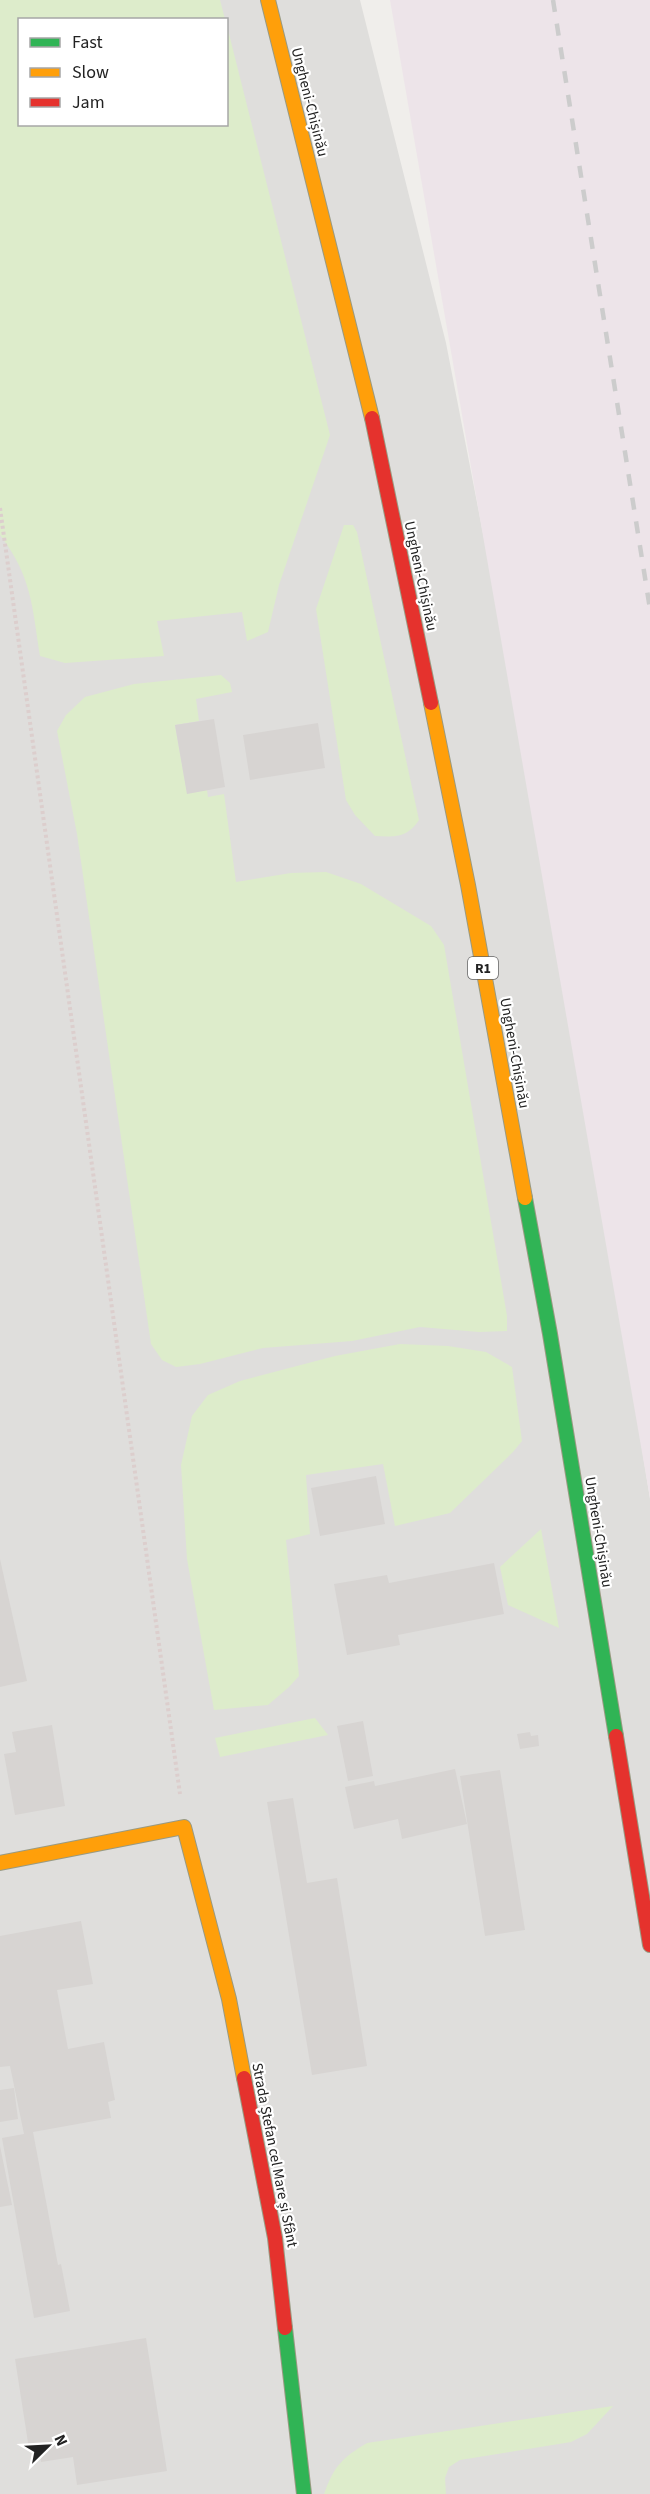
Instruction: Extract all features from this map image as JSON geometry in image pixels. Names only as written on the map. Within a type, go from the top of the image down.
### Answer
[{"type":"main road","name":"Ungheni-Chișinău","points":[[268,0],[372,416],[468,885],[552,1345],[650,1945]]},
{"type":"main road","points":[[0,1863],[184,1827]]},
{"type":"main road","name":"Strada Ștefan cel Mare și Sfânt","points":[[184,1827],[229,1999],[275,2238],[304,2494]]},
{"type":"path","points":[[0,508],[184,1827]]},
{"type":"shaded area","points":[[0,0],[360,0],[446,343],[557,914],[650,1499],[650,2494],[0,2494]]},
{"type":"shaded area","points":[[390,0],[650,0],[650,1498]]},
{"type":"green space","points":[[0,0],[220,0],[225,18],[18,18],[18,126],[228,126],[228,30],[330,435],[279,585],[268,632],[247,641],[242,612],[157,621],[164,656],[65,663],[40,656],[25,579],[11,550],[0,535]]},
{"type":"green space","points":[[344,525],[353,525],[357,532],[419,820],[410,830],[395,836],[375,836],[355,815],[346,800],[316,609]]},
{"type":"green space","points":[[221,675],[230,683],[232,692],[196,699],[199,721],[175,725],[187,793],[207,790],[208,797],[224,794],[236,882],[291,873],[326,872],[361,884],[431,926],[444,945],[507,1316],[507,1331],[479,1332],[420,1327],[352,1341],[263,1348],[200,1364],[176,1367],[162,1360],[151,1344],[77,834],[57,731],[66,715],[85,697],[134,684]]},
{"type":"green space","points":[[400,1344],[448,1346],[486,1352],[512,1367],[522,1441],[450,1513],[395,1526],[383,1464],[306,1475],[310,1534],[286,1540],[299,1676],[268,1705],[214,1710],[187,1559],[181,1465],[192,1416],[208,1395],[240,1381],[335,1356]]},
{"type":"green space","points":[[541,1529],[559,1628],[508,1605],[500,1567]]},
{"type":"green space","points":[[315,1718],[328,1735],[220,1757],[215,1738]]},
{"type":"green space","points":[[613,2406],[587,2434],[571,2442],[460,2460],[449,2467],[445,2478],[446,2494],[324,2494],[331,2476],[340,2464],[351,2453],[367,2443]]},
{"type":"building","points":[[214,719],[225,787],[187,794],[175,725]]},
{"type":"building","points":[[318,723],[325,768],[250,780],[243,735]]},
{"type":"building","points":[[376,1476],[385,1524],[320,1536],[311,1488]]},
{"type":"building","points":[[0,1559],[27,1681],[0,1687]]},
{"type":"building","points":[[494,1563],[504,1614],[398,1635],[400,1645],[347,1655],[334,1584],[387,1575],[389,1583]]},
{"type":"building","points":[[363,1721],[373,1776],[348,1781],[337,1726]]},
{"type":"building","points":[[52,1725],[65,1806],[15,1815],[4,1754],[16,1752],[12,1732]]},
{"type":"building","points":[[530,1732],[531,1736],[538,1735],[539,1746],[520,1749],[517,1734]]},
{"type":"building","points":[[455,1769],[467,1824],[402,1839],[398,1819],[354,1829],[345,1787],[374,1781],[375,1786]]},
{"type":"building","points":[[500,1770],[525,1930],[485,1936],[460,1776]]},
{"type":"building","points":[[293,1798],[307,1883],[337,1878],[367,2066],[312,2075],[267,1802]]},
{"type":"building","points":[[81,1921],[93,1984],[57,1990],[68,2049],[104,2042],[115,2100],[108,2102],[111,2118],[33,2132],[58,2265],[61,2264],[70,2311],[34,2318],[2,2138],[24,2134],[10,2066],[0,2067],[0,1936]]},
{"type":"building","points":[[14,2088],[18,2119],[0,2122],[0,2090]]},
{"type":"building","points":[[0,2146],[12,2205],[0,2207]]},
{"type":"building","points":[[146,2338],[167,2471],[77,2485],[73,2457],[41,2462],[39,2447],[29,2449],[15,2359]]},
{"type":"railway","points":[[553,0],[650,609]]},
{"type":"traffic: fast","points":[[525,1198],[550,1334],[616,1736]]},
{"type":"traffic: fast","points":[[285,2328],[304,2494]]},
{"type":"traffic: slow","points":[[268,0],[372,418]]},
{"type":"traffic: slow","points":[[431,703],[468,885],[525,1198]]},
{"type":"traffic: slow","points":[[0,1863],[184,1827],[229,1999],[244,2078]]},
{"type":"traffic: jam","points":[[372,418],[431,703]]},
{"type":"traffic: jam","points":[[616,1736],[650,1945]]},
{"type":"traffic: jam","points":[[244,2078],[275,2238],[285,2328]]}]
